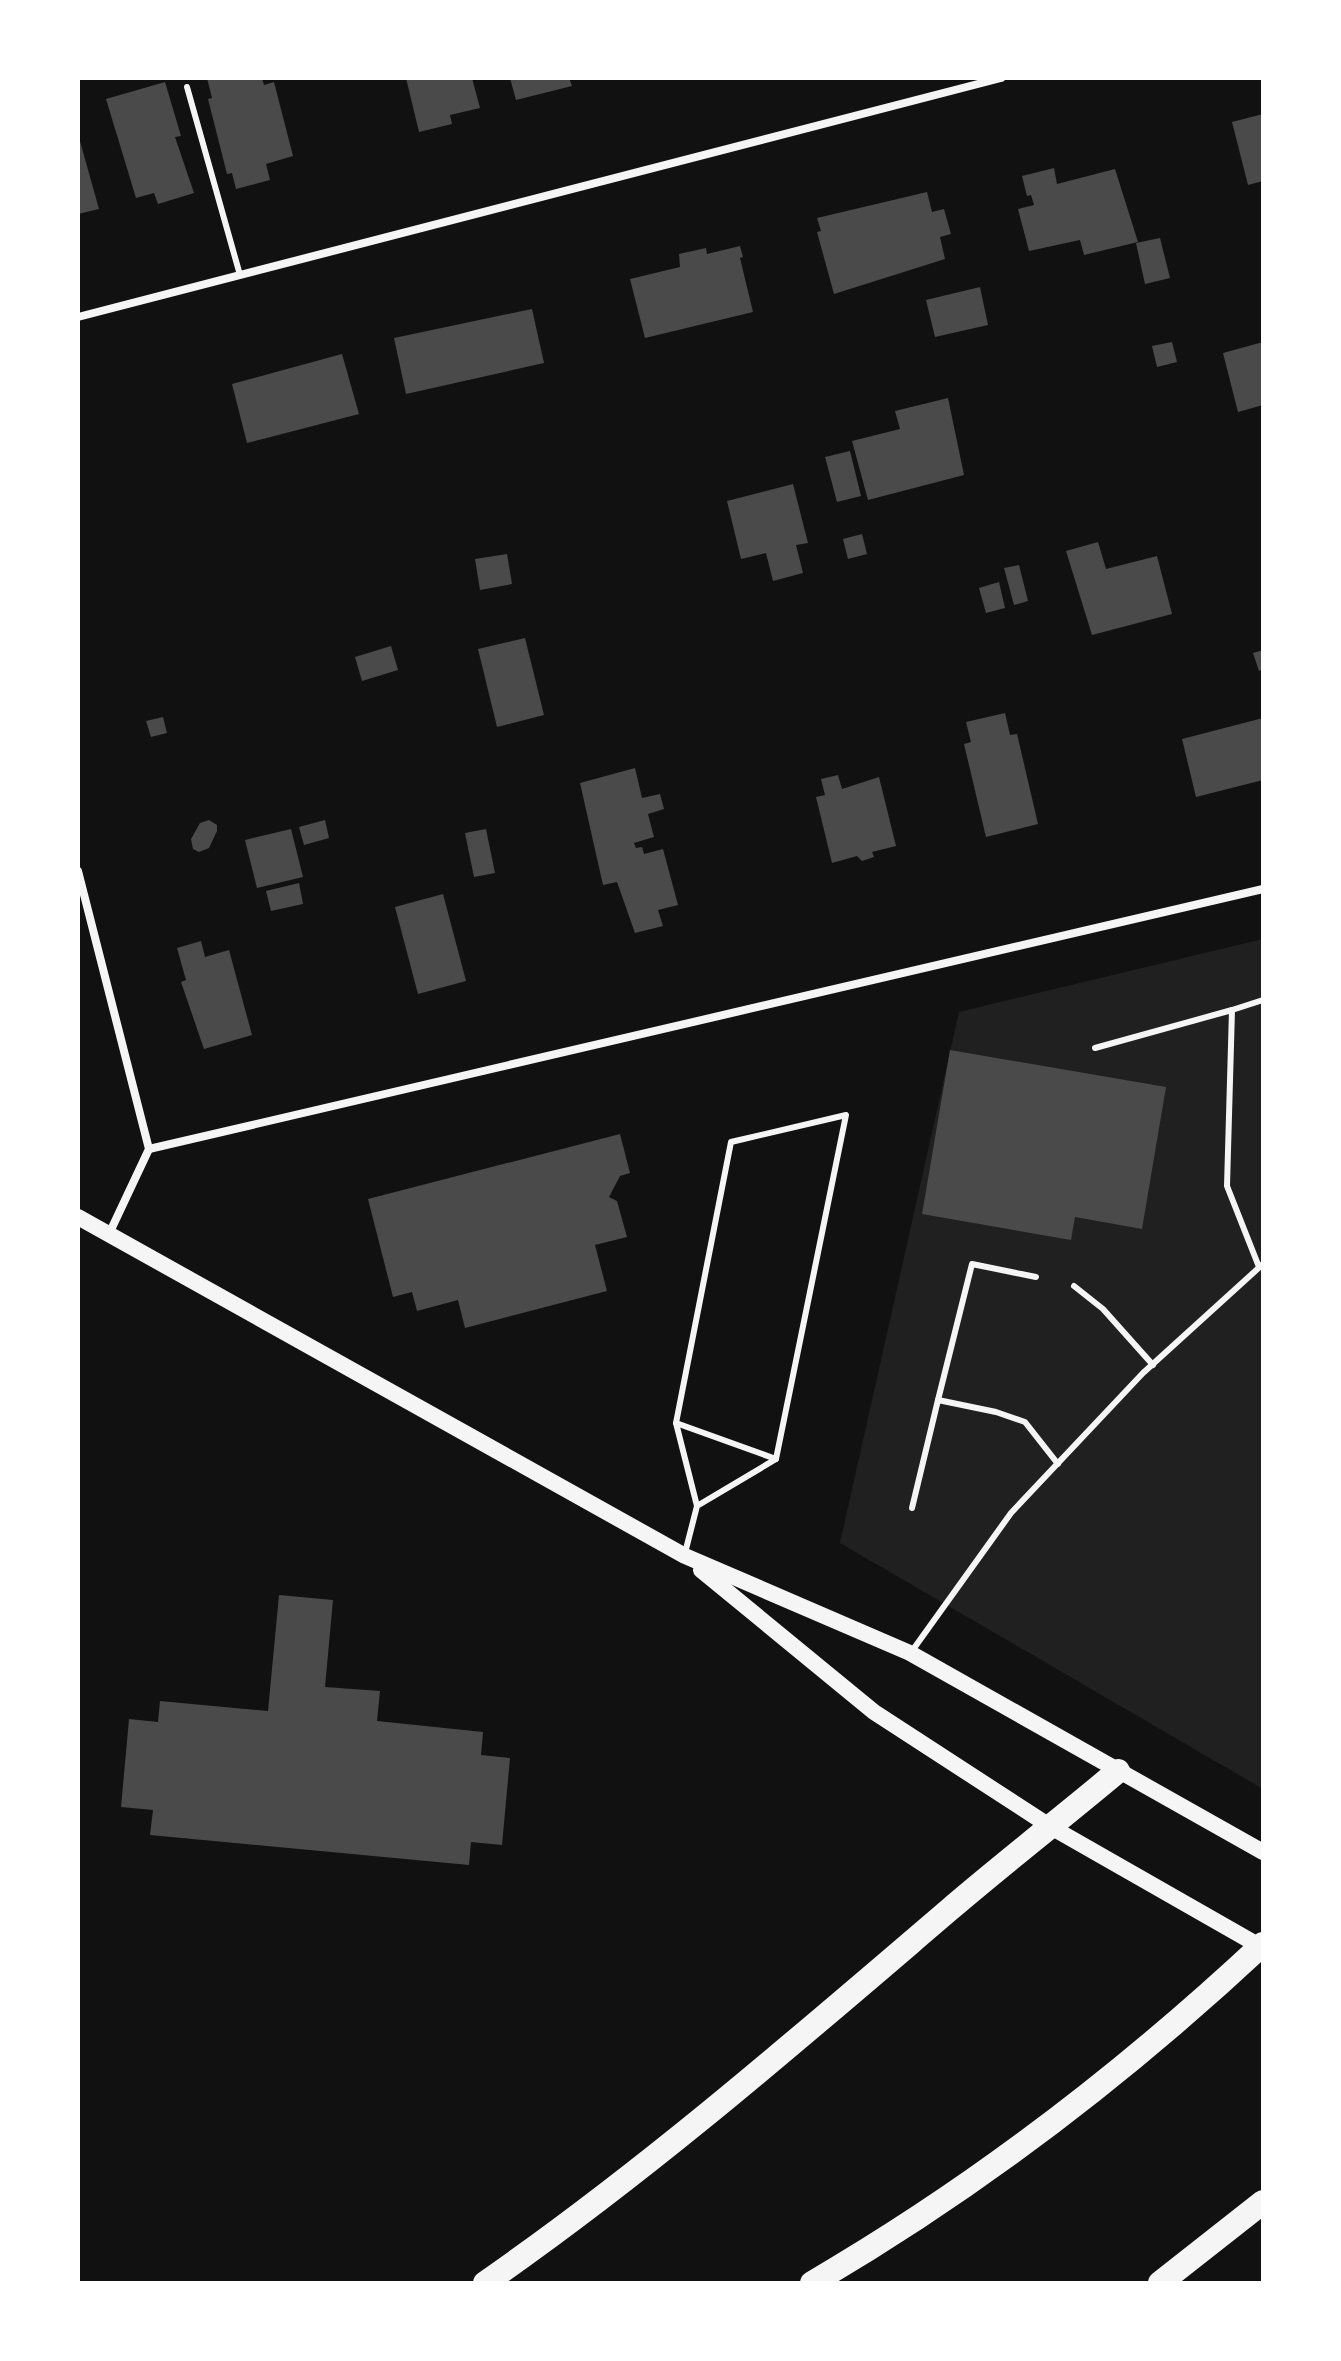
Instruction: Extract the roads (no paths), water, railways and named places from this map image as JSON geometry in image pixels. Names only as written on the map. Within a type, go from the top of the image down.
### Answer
[{"type":"highway","points":[[485,2283],[623,2182],[763,2071],[1118,1771]]},
{"type":"highway","points":[[812,2283],[987,2169],[1102,2085],[1263,1946]]},
{"type":"highway","points":[[1160,2283],[1263,2202]]},
{"type":"main road","points":[[78,1217],[685,1556],[910,1653],[1263,1852]]},
{"type":"main road","points":[[685,1556],[874,1712],[1051,1827],[1263,1946]]},
{"type":"street","points":[[78,317],[1001,78]]},
{"type":"street","points":[[78,871],[149,1149],[109,1234]]},
{"type":"street","points":[[149,1149],[1263,889]]},
{"type":"lane","points":[[187,87],[240,275]]},
{"type":"lane","points":[[1095,1048],[1263,1000]]},
{"type":"lane","points":[[910,1653],[1011,1513],[1153,1365],[1261,1265],[1227,1186],[1232,1010]]},
{"type":"lane","points":[[685,1556],[697,1506],[676,1423],[731,1142],[846,1115],[776,1459],[697,1506]]},
{"type":"lane","points":[[912,1508],[972,1264],[1036,1277]]},
{"type":"lane","points":[[1074,1286],[1103,1309],[1153,1365]]},
{"type":"lane","points":[[938,1400],[996,1412],[1025,1422],[1058,1464]]},
{"type":"lane","points":[[676,1423],[776,1459]]}]
